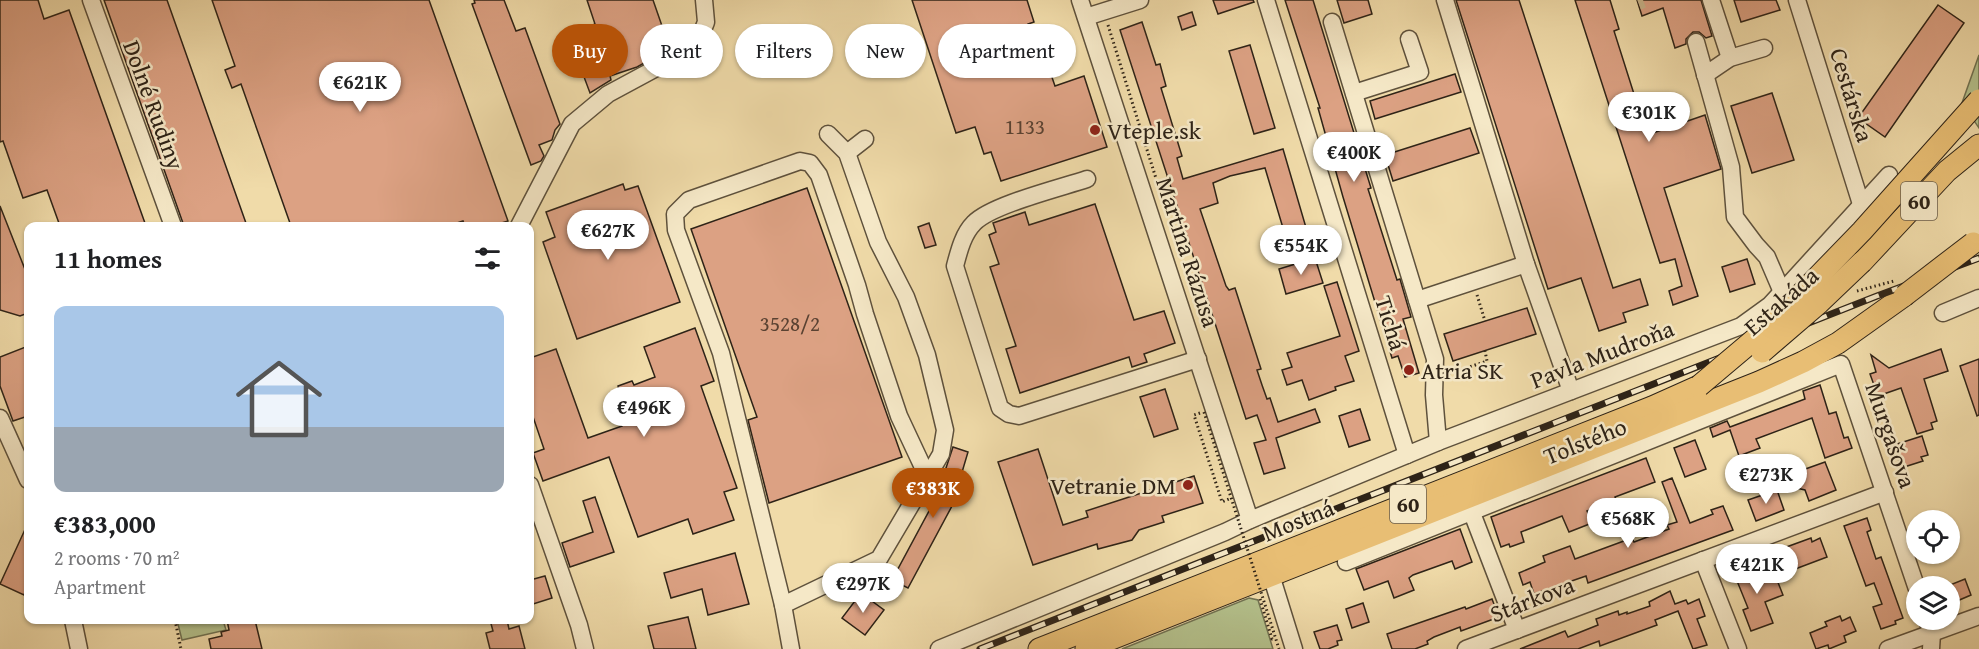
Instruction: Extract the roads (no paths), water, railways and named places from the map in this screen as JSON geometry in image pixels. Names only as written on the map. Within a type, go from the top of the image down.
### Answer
[{"type":"main road","points":[[1699,386],[1769,327],[1862,231],[1979,100]]},
{"type":"main road","name":"Estakáda","points":[[1579,445],[1735,370],[1762,352],[1862,262],[1947,171],[1979,145]]},
{"type":"main road","name":"60","points":[[1579,445],[1760,382],[1803,362],[1838,343],[1869,322],[1977,242]]},
{"type":"main road","name":"Mostná","points":[[1086,649],[1271,575],[1579,445]]},
{"type":"main road","name":"Mostná","points":[[1039,649],[1579,445]]},
{"type":"street","name":"Dolné Rudiny","points":[[90,0],[172,222]]},
{"type":"street","points":[[521,222],[572,124],[608,94],[686,52],[699,40],[706,22],[704,0]]},
{"type":"street","name":"Martina Rázusa","points":[[1080,0],[1250,520]]},
{"type":"street","points":[[1086,17],[1140,0]]},
{"type":"street","name":"Tichá","points":[[1266,0],[1407,454]]},
{"type":"street","points":[[1446,0],[1526,264],[1571,391]]},
{"type":"street","points":[[1711,0],[1730,58]]},
{"type":"street","name":"Cestárska","points":[[1797,0],[1861,204]]},
{"type":"street","points":[[1332,22],[1435,359],[1434,395],[1438,442]]},
{"type":"street","points":[[1354,93],[1420,72],[1409,39]]},
{"type":"street","points":[[1696,42],[1731,166],[1735,217],[1767,257],[1782,292]]},
{"type":"street","points":[[1705,75],[1730,58],[1764,48]]},
{"type":"street","points":[[783,605],[879,559],[941,454],[945,430],[929,366],[906,297],[878,242],[847,153],[828,134]]},
{"type":"street","points":[[847,153],[866,139]]},
{"type":"street","points":[[791,649],[783,605],[720,353],[676,230],[675,214],[689,201],[800,161],[810,163],[819,175],[899,416],[928,478]]},
{"type":"street","name":"Pavla Mudroňa","points":[[939,649],[1226,532],[1407,454],[1741,326],[1770,305],[1889,175]]},
{"type":"street","points":[[1087,179],[992,211],[974,223],[960,244],[955,266],[1000,408],[1009,414],[1019,416],[1198,359]]},
{"type":"street","points":[[1417,300],[1526,264]]},
{"type":"street","points":[[1943,313],[1979,298]]},
{"type":"street","name":"Murgašova","points":[[1841,364],[1913,576]]},
{"type":"street","name":"Tolstého","points":[[1346,562],[1841,364]]},
{"type":"street","points":[[0,418],[24,471]]},
{"type":"street","name":"Stárkova","points":[[1466,649],[1885,492]]},
{"type":"street","points":[[534,496],[579,625],[585,649]]},
{"type":"street","points":[[1472,513],[1517,630]]},
{"type":"street","points":[[1703,560],[1738,649]]},
{"type":"street","points":[[1271,575],[1292,641]]},
{"type":"street","points":[[1888,649],[1979,616]]},
{"type":"street","points":[[74,624],[79,649]]},
{"type":"tunnel","points":[[1638,2],[1643,0]]},
{"type":"railway","points":[[980,649],[1979,258]]},
{"type":"place","name":"Vteple.sk","points":[[1095,130]]},
{"type":"place","name":"Atria SK","points":[[1409,370]]},
{"type":"place","name":"Vetranie DM","points":[[1188,485]]}]
